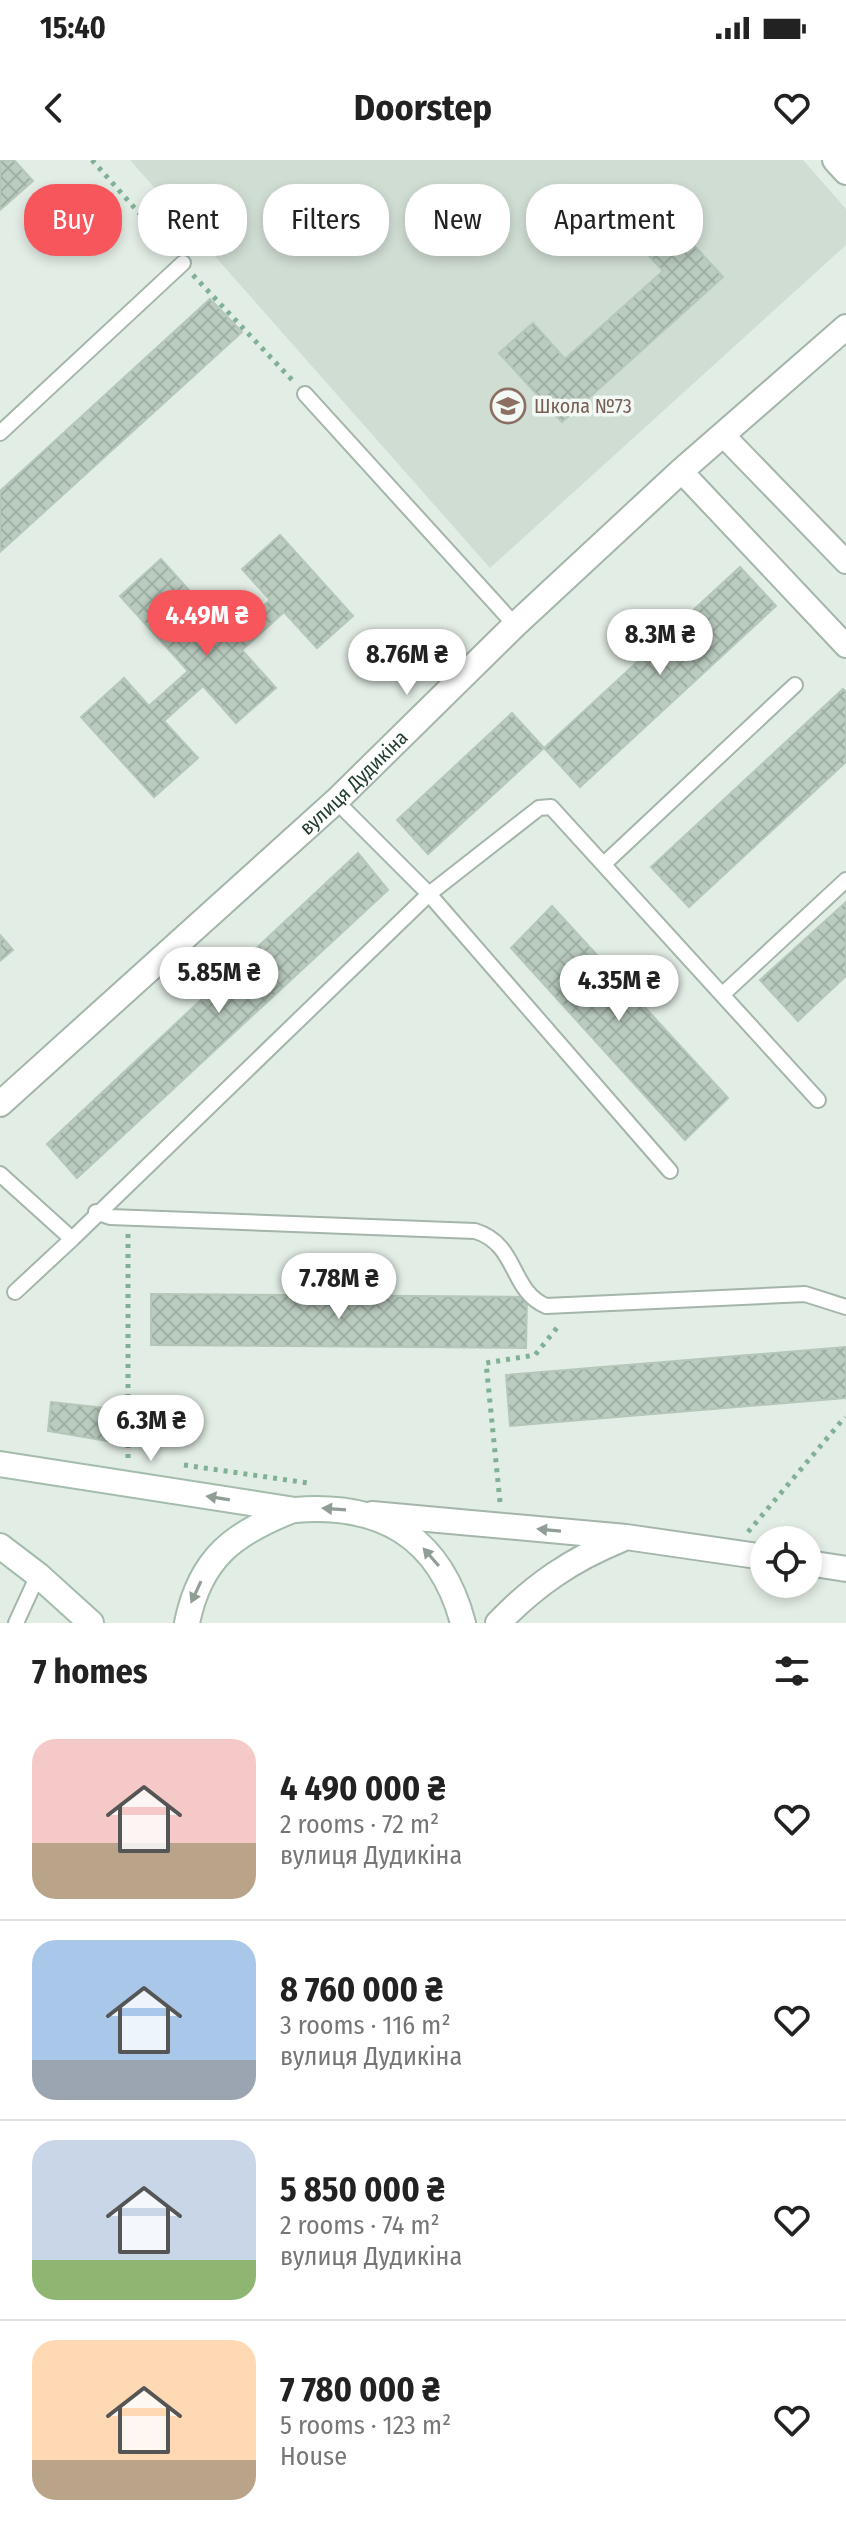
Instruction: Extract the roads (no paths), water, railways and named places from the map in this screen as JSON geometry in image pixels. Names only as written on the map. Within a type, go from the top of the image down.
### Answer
[{"type":"street","points":[[835,160],[846,172]]},
{"type":"street","name":"вулиця Дудикіна","points":[[0,1104],[336,801],[515,625],[681,471],[846,327]]},
{"type":"street","points":[[723,435],[846,562]]},
{"type":"street","points":[[681,471],[846,646]]},
{"type":"street","points":[[0,1464],[295,1510],[334,1507],[372,1514],[626,1537],[750,1555]]},
{"type":"street","points":[[187,1623],[192,1596],[216,1556],[252,1526],[295,1510]]},
{"type":"street","points":[[372,1514],[406,1532],[435,1559],[455,1593],[463,1623]]},
{"type":"street","points":[[498,1623],[532,1588],[577,1558],[626,1537]]},
{"type":"street","points":[[0,1546],[38,1575],[91,1623]]},
{"type":"street","points":[[822,1565],[846,1569]]},
{"type":"lane","points":[[0,433],[183,263]]},
{"type":"lane","points":[[305,394],[515,625]]},
{"type":"lane","points":[[605,863],[795,685]]},
{"type":"lane","points":[[336,801],[429,894],[670,1171]]},
{"type":"lane","points":[[15,1292],[429,894],[544,806],[551,807],[605,863],[818,1100]]},
{"type":"lane","points":[[723,994],[846,880]]},
{"type":"lane","points":[[0,1174],[72,1239]]},
{"type":"lane","points":[[96,1212],[128,1217],[475,1231],[502,1245],[532,1298],[546,1306],[805,1294],[846,1307]]},
{"type":"lane","points":[[16,1623],[38,1575]]},
{"type":"place","name":"Школа №73","points":[[508,406]]}]
